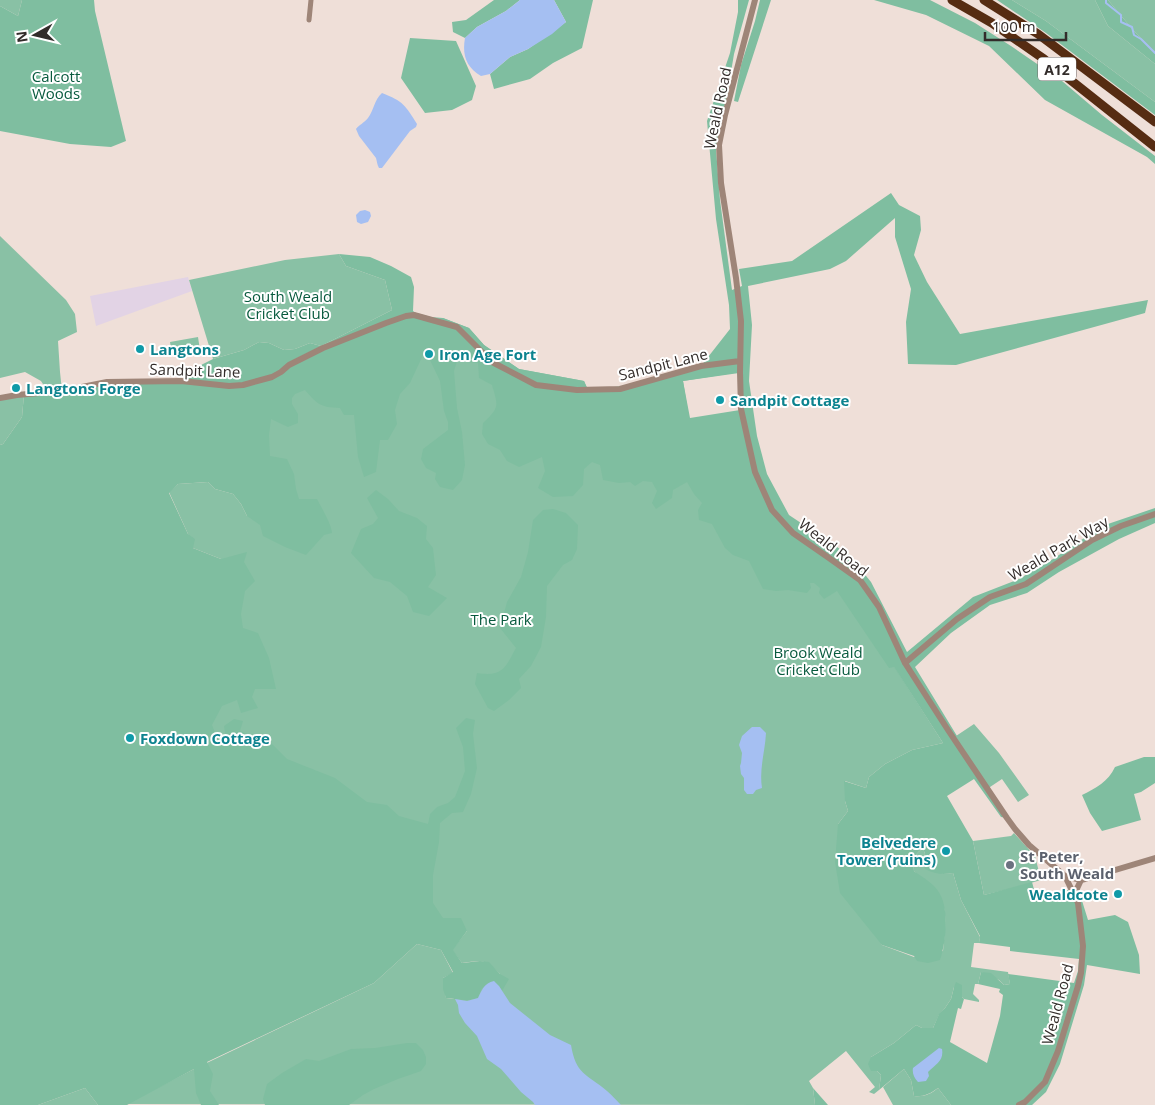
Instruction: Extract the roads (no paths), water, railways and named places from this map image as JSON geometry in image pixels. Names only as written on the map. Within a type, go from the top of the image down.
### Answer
[{"type":"highway","name":"A12","points":[[952,0],[992,23],[1044,59],[1155,147]]},
{"type":"highway","name":"A12","points":[[984,0],[1043,38],[1155,122]]},
{"type":"street","points":[[309,20],[311,0]]},
{"type":"street","name":"Weald Road","points":[[755,0],[719,145],[721,183],[741,321],[741,409],[745,432],[755,472],[772,510],[793,534],[860,580],[879,607],[905,663],[948,730],[1015,829],[1065,876],[1078,903],[1083,946],[1078,986],[1058,1051],[1045,1082],[1026,1102],[1019,1105]]},
{"type":"street","name":"Sandpit Lane","points":[[0,398],[62,391],[107,382],[181,381],[229,386],[242,385],[272,377],[290,365],[323,348],[386,323],[414,315],[457,327],[492,362],[536,385],[577,390],[620,389],[701,366],[740,361]]},
{"type":"street","name":"Weald Park Way","points":[[905,663],[956,619],[990,597],[1026,584],[1092,540],[1121,526],[1155,514]]},
{"type":"street","points":[[1065,876],[1081,880],[1155,858]]},
{"type":"street","points":[[1074,895],[1081,880]]},
{"type":"water","points":[[520,0],[554,0],[566,22],[552,34],[528,49],[510,57],[490,74],[481,76],[472,69],[466,60],[464,50],[465,38],[477,27],[506,11]]},
{"type":"water","points":[[382,93],[403,105],[417,124],[382,168],[379,168],[376,158],[359,136],[356,129],[368,118]]},
{"type":"water","points":[[360,211],[370,212],[371,216],[368,222],[361,224],[357,222],[356,215]]},
{"type":"water","points":[[752,727],[760,727],[766,733],[762,767],[762,788],[756,790],[753,794],[747,794],[744,790],[744,778],[741,774],[742,753],[739,745],[742,736]]},
{"type":"water","points":[[494,981],[510,1003],[550,1035],[571,1045],[579,1068],[621,1105],[535,1105],[501,1069],[487,1059],[477,1036],[459,1013],[455,999],[467,1001],[478,998],[486,985]]},
{"type":"water","points":[[939,1048],[942,1049],[941,1059],[928,1072],[929,1076],[926,1081],[918,1082],[915,1079],[913,1068]]},
{"type":"waterway","points":[[1106,0],[1106,3],[1121,15],[1121,22],[1132,27],[1134,35],[1141,39],[1155,53]]},
{"type":"place","name":"Langtons","points":[[140,349]]},
{"type":"place","name":"Iron Age Fort","points":[[429,354]]},
{"type":"place","name":"Langtons Forge","points":[[16,388]]},
{"type":"place","name":"Sandpit Cottage","points":[[720,400]]},
{"type":"place","name":"Foxdown Cottage","points":[[130,738]]},
{"type":"place","name":"Belvedere Tower (ruins)","points":[[946,851]]},
{"type":"place","name":"St Peter, South Weald","points":[[1010,865]]},
{"type":"place","name":"Wealdcote","points":[[1118,894]]},
{"type":"park label","name":"Calcott Woods","points":[[56,84]]},
{"type":"park label","name":"South Weald Cricket Club","points":[[288,304]]},
{"type":"park label","name":"The Park","points":[[501,619]]},
{"type":"park label","name":"Brook Weald Cricket Club","points":[[818,660]]}]
